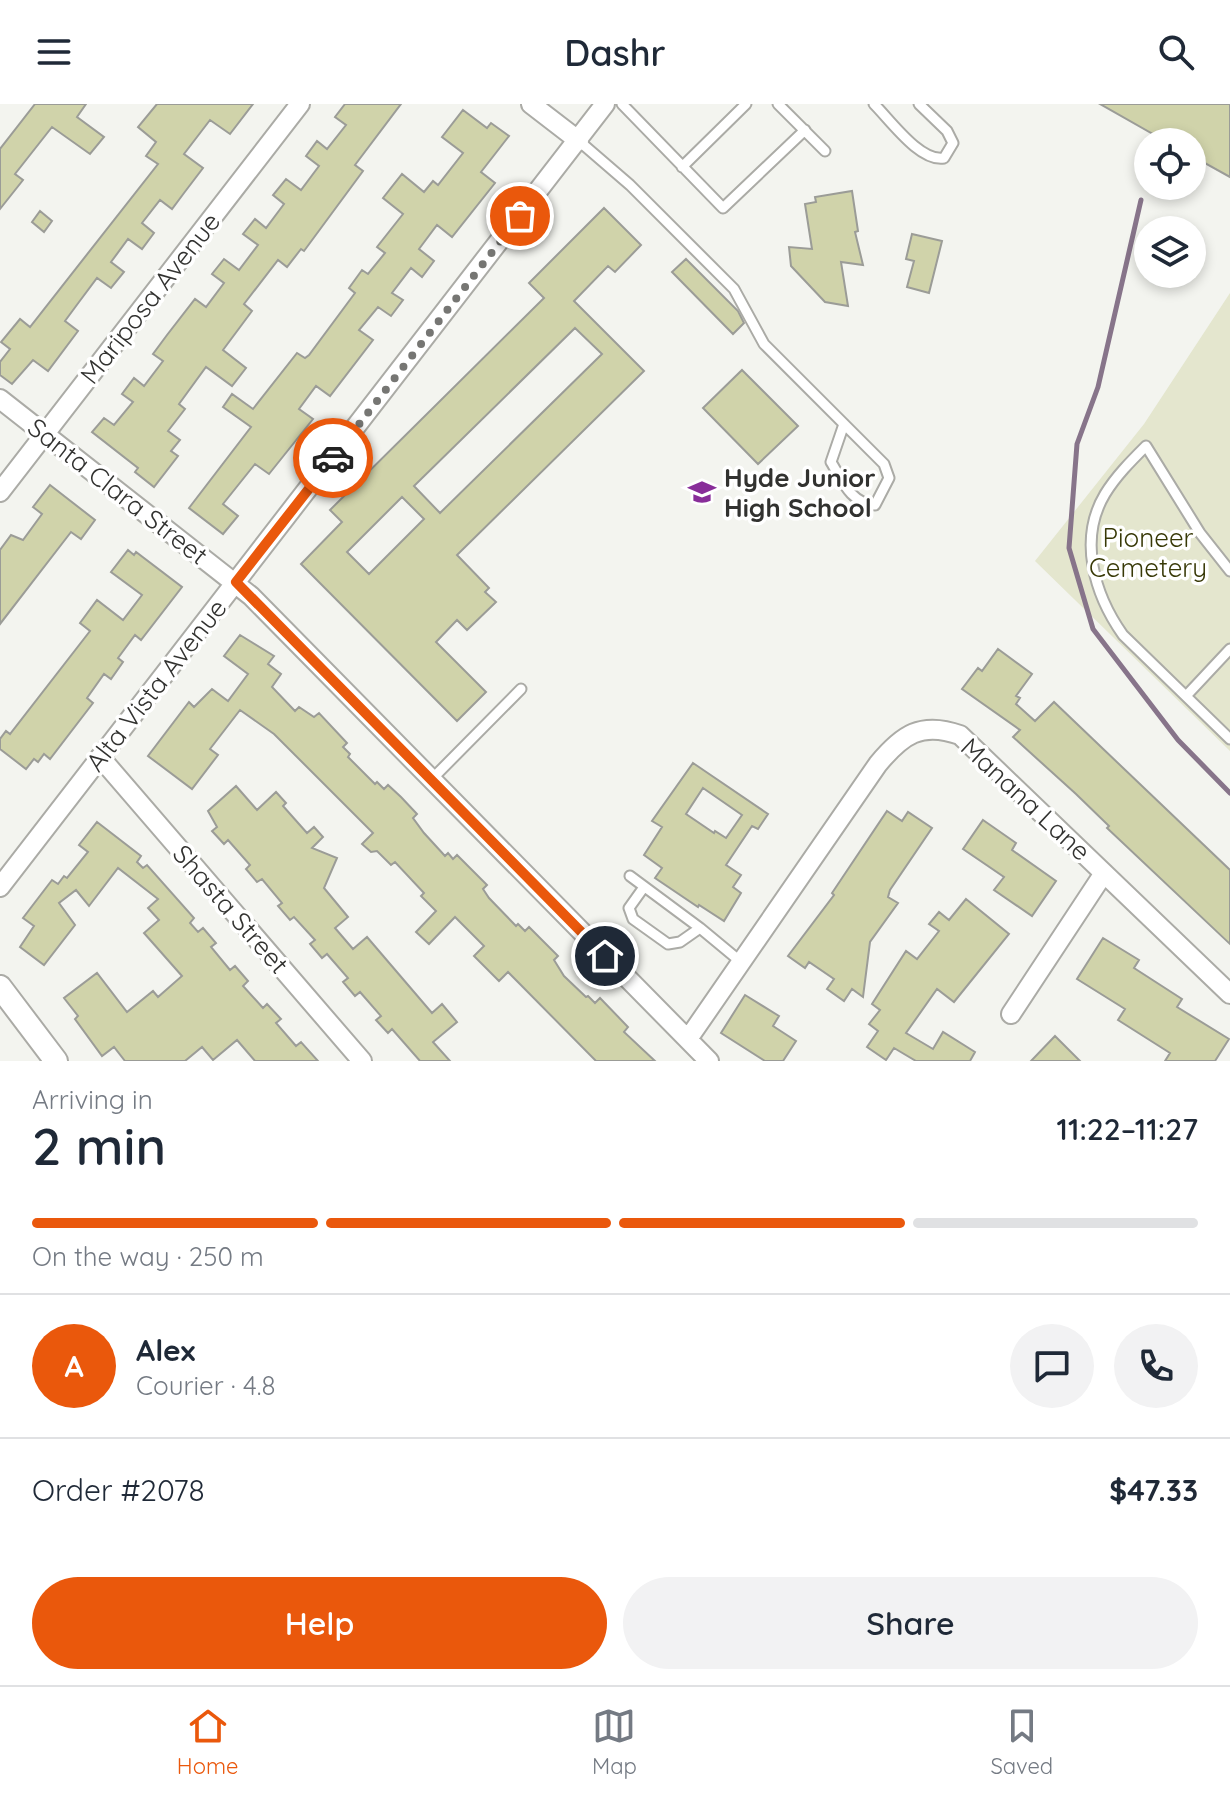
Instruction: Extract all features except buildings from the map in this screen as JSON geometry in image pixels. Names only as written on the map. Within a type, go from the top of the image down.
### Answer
[{"type":"street","name":"Mariposa Avenue","points":[[0,492],[300,104]]},
{"type":"street","points":[[531,104],[579,141]]},
{"type":"street","name":"Alta Vista Avenue","points":[[0,887],[605,104]]},
{"type":"street","name":"Santa Clara Street","points":[[0,399],[236,582],[709,1061]]},
{"type":"street","name":"Manana Lane","points":[[688,1039],[878,764],[898,741],[928,729],[960,735],[1230,994]]},
{"type":"street","name":"Shasta Street","points":[[100,757],[362,1061]]},
{"type":"street","points":[[1011,1014],[1104,873]]},
{"type":"street","points":[[0,987],[56,1061]]},
{"type":"lane","points":[[622,104],[723,208],[805,130]]},
{"type":"lane","points":[[682,167],[746,104]]},
{"type":"lane","points":[[778,104],[825,151]]},
{"type":"lane","points":[[874,104],[924,154],[934,160],[944,158],[953,143],[947,131],[919,104]]},
{"type":"lane","points":[[579,141],[630,185],[734,289],[764,344],[844,424],[884,464],[889,478],[875,505],[865,504],[853,497],[831,462],[844,424]]},
{"type":"lane","points":[[1230,571],[1200,533],[1146,446],[1119,474],[1098,508],[1091,535],[1093,569],[1104,603],[1123,635],[1230,739]]},
{"type":"lane","points":[[1186,696],[1230,649]]},
{"type":"lane","points":[[431,780],[521,689]]},
{"type":"lane","points":[[630,876],[741,962]]},
{"type":"lane","points":[[644,887],[629,908],[633,919],[668,944],[680,942],[700,928]]},
{"type":"green space","name":"Pioneer Cemetery","points":[[1230,293],[1230,751],[1035,561],[1144,424]]},
{"type":"waterway","points":[[1141,200],[1098,387],[1077,444],[1069,548],[1093,629],[1178,740],[1230,793]]},
{"type":"way so far","points":[[333,458],[520,216]]},
{"type":"place","name":"Hyde Junior High School","points":[[702,492]]},
{"type":"route","points":[[333,458],[236,582],[605,956]]}]
